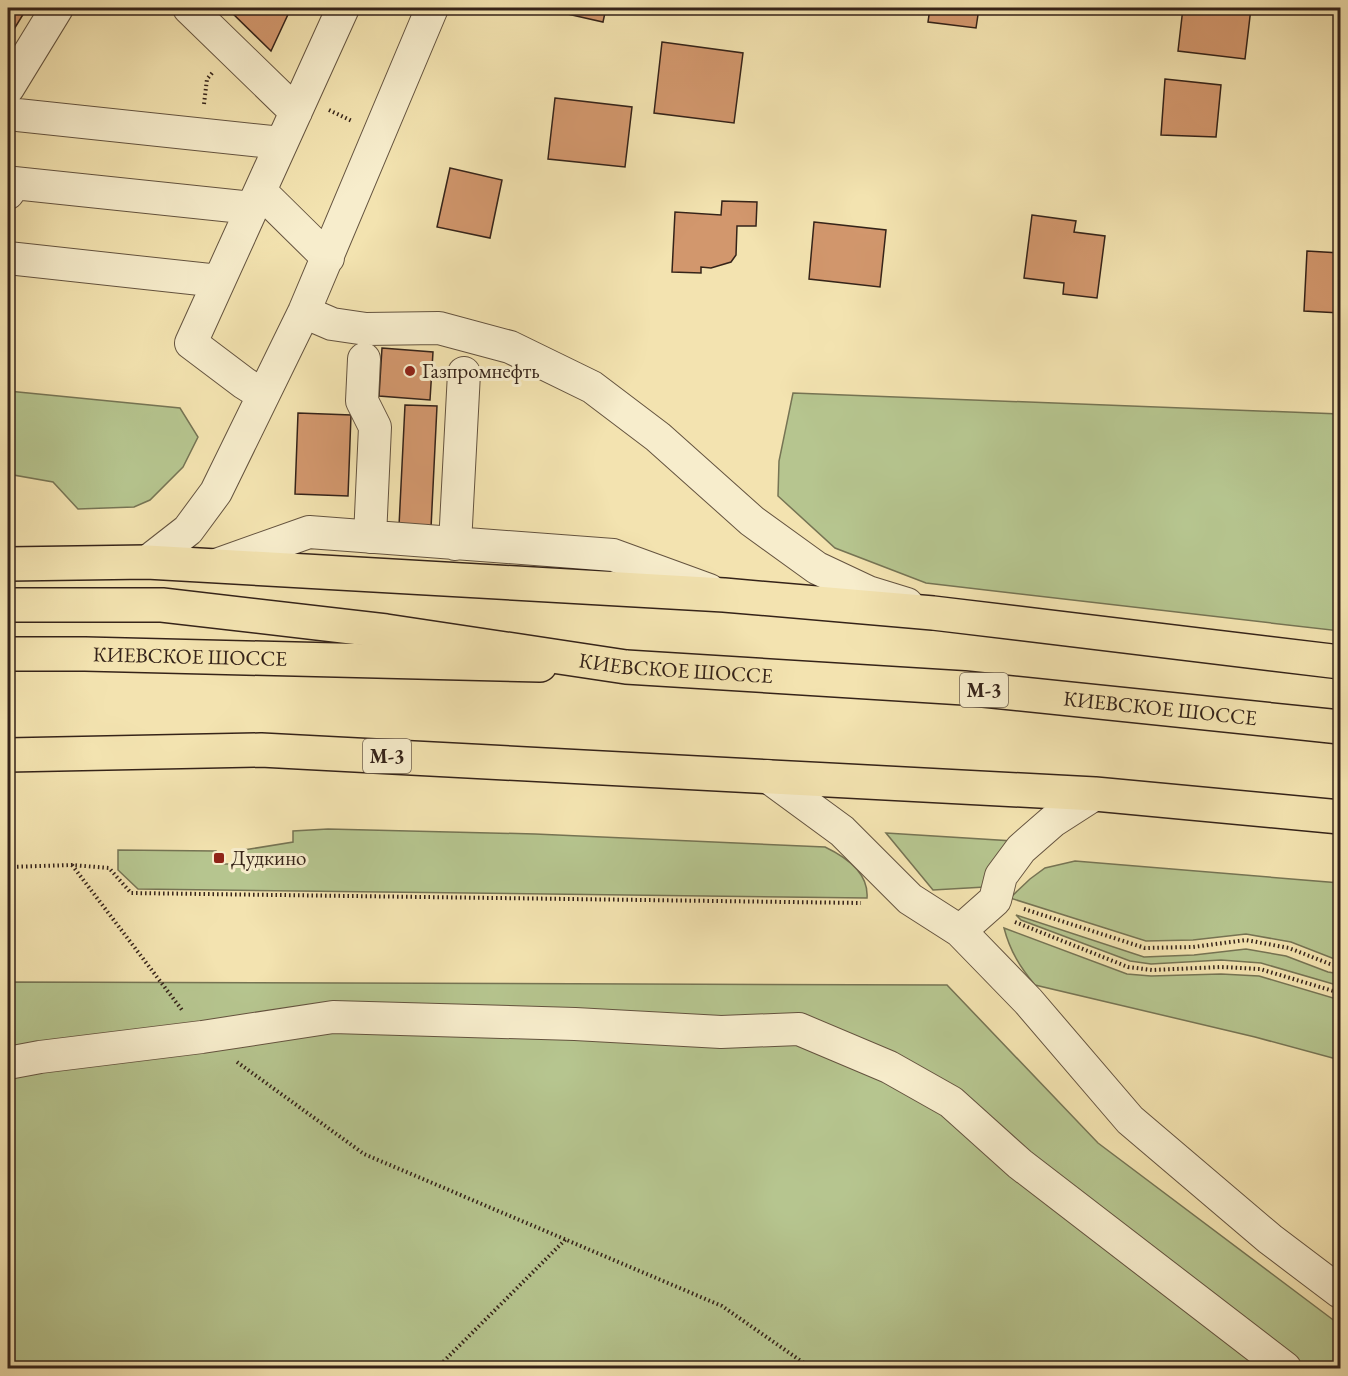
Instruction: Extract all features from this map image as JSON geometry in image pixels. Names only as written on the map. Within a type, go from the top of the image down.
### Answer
[{"type":"main road","points":[[8,564],[147,562],[724,595],[933,613],[1341,663]]},
{"type":"main road","points":[[8,605],[162,605],[386,631],[626,667]]},
{"type":"main road","name":"КИЕВСКОЕ ШОССЕ","points":[[8,654],[626,667],[964,688],[1341,727]]},
{"type":"main road","name":"М-3","points":[[8,755],[261,750],[1095,794],[1341,817]]},
{"type":"street","points":[[8,88],[57,8]]},
{"type":"street","points":[[189,8],[311,110]]},
{"type":"street","points":[[263,395],[191,343],[281,143],[311,110],[343,8]]},
{"type":"street","points":[[147,562],[188,530],[216,492],[304,312],[432,8]]},
{"type":"street","points":[[8,114],[281,143]]},
{"type":"street","points":[[8,193],[14,183],[256,199],[328,258]]},
{"type":"street","points":[[8,258],[219,280]]},
{"type":"street","points":[[304,312],[332,324],[366,328],[439,328],[510,347],[592,387],[658,437],[752,521],[817,568],[868,592],[933,613]]},
{"type":"street","points":[[364,359],[362,401],[375,427],[370,537]]},
{"type":"street","points":[[455,544],[464,373]]},
{"type":"street","points":[[214,566],[309,532],[613,555],[724,595]]},
{"type":"street","points":[[767,776],[842,831],[910,899],[960,932],[1028,1002],[1130,1120],[1270,1239],[1341,1292]]},
{"type":"street","points":[[960,932],[995,900],[1001,876],[1021,849],[1053,821],[1095,794]]},
{"type":"street","points":[[8,1063],[333,1017],[575,1024],[722,1032],[799,1029],[889,1067],[951,1102],[1020,1164],[1286,1368]]},
{"type":"path","points":[[311,110],[354,122]]},
{"type":"path","points":[[8,867],[72,865],[110,868],[131,893],[861,903]]},
{"type":"path","points":[[72,865],[202,1037],[364,1154],[567,1238],[722,1306],[811,1368]]},
{"type":"path","points":[[1020,908],[1145,948],[1193,947],[1246,940],[1289,948],[1341,966]]},
{"type":"path","points":[[1012,914],[1015,924],[1128,967],[1152,970],[1221,967],[1260,969],[1341,993]]},
{"type":"path","points":[[437,1368],[567,1238]]},
{"type":"green space","points":[[8,391],[180,408],[198,437],[183,467],[150,500],[134,507],[78,509],[53,482],[8,474]]},
{"type":"green space","points":[[793,393],[1340,414],[1340,631],[926,583],[835,548],[778,496],[779,461]]},
{"type":"green space","points":[[328,829],[535,834],[825,847],[855,867],[864,881],[867,898],[138,889],[118,870],[118,850],[216,851],[216,864],[243,864],[244,850],[293,842],[293,831]]},
{"type":"green space","points":[[886,833],[1013,841],[985,887],[933,890]]},
{"type":"green space","points":[[1075,861],[1340,883],[1340,959],[1291,942],[1246,934],[1193,940],[1146,941],[1010,898],[1045,868]]},
{"type":"green space","points":[[1016,915],[1144,957],[1194,955],[1246,949],[1286,956],[1328,972],[1340,974],[1340,986],[1261,963],[1221,960],[1151,964],[1130,961],[1021,920]]},
{"type":"green space","points":[[1004,928],[1127,974],[1259,976],[1340,1000],[1340,1060],[1255,1037],[1035,985],[1016,958]]},
{"type":"green space","points":[[8,982],[947,985],[1098,1143],[1340,1325],[1340,1368],[8,1368]]},
{"type":"building","points":[[8,8],[27,8],[8,39]]},
{"type":"building","points":[[227,8],[291,8],[271,51]]},
{"type":"building","points":[[545,8],[606,8],[603,22]]},
{"type":"building","points":[[930,8],[979,8],[976,28],[928,22]]},
{"type":"building","points":[[1183,8],[1251,8],[1245,59],[1178,51]]},
{"type":"building","points":[[662,42],[743,53],[734,123],[654,113]]},
{"type":"building","points":[[1165,79],[1221,85],[1216,137],[1161,135]]},
{"type":"building","points":[[555,98],[632,107],[625,167],[548,159]]},
{"type":"building","points":[[450,168],[502,180],[490,238],[437,227]]},
{"type":"building","points":[[722,201],[757,202],[756,226],[737,226],[736,255],[731,262],[711,268],[701,267],[701,273],[672,272],[675,212],[721,215]]},
{"type":"building","points":[[1032,215],[1076,221],[1074,232],[1105,236],[1097,298],[1063,294],[1064,283],[1024,278]]},
{"type":"building","points":[[814,222],[886,230],[880,287],[809,279]]},
{"type":"building","points":[[1307,251],[1340,253],[1340,313],[1304,311]]},
{"type":"building","points":[[382,348],[433,352],[430,400],[379,396]]},
{"type":"building","points":[[405,405],[437,406],[431,528],[399,526]]},
{"type":"building","points":[[298,413],[351,415],[348,496],[295,494]]},
{"type":"place","name":"Газпромнефть","points":[[410,371]]},
{"type":"place","name":"Дудкино","points":[[219,858]]}]
